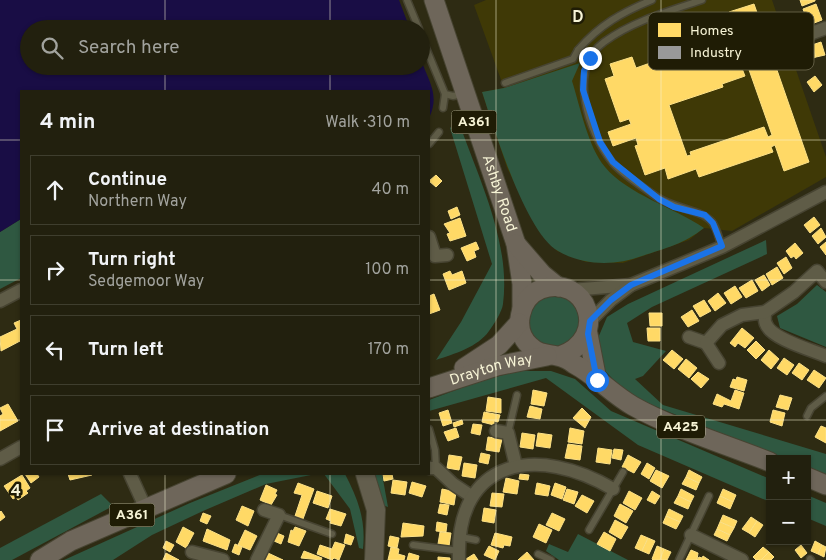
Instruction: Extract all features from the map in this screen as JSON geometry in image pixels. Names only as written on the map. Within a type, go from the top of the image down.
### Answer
[{"type":"main road","name":"Ashby Road","points":[[434,0],[464,94],[516,244],[522,284],[521,316]]},
{"type":"main road","name":"Ashby Road","points":[[516,244],[542,274],[565,288]]},
{"type":"main road","points":[[521,316],[530,296],[539,290],[565,288]]},
{"type":"main road","name":"A361","points":[[565,288],[581,298],[587,309],[589,327]]},
{"type":"main road","name":"A361","points":[[521,316],[522,334],[528,344],[536,352],[554,356]]},
{"type":"main road","name":"Drayton Way","points":[[432,387],[480,359],[499,345],[521,316]]},
{"type":"main road","points":[[554,356],[572,352],[582,344],[589,327]]},
{"type":"main road","points":[[589,327],[597,380]]},
{"type":"main road","name":"Drayton Way","points":[[432,387],[497,366],[554,356]]},
{"type":"main road","name":"A425","points":[[554,356],[597,380],[647,413],[766,460]]},
{"type":"main road","name":"A361","points":[[40,560],[71,541],[224,475]]},
{"type":"main road","points":[[811,479],[826,485]]},
{"type":"street","points":[[814,32],[826,28]]},
{"type":"street","points":[[589,327],[611,300],[631,285],[722,246],[826,192]]},
{"type":"street","points":[[430,240],[435,256],[447,255]]},
{"type":"street","points":[[706,343],[722,325],[742,315],[764,312],[794,292],[817,271],[826,282]]},
{"type":"street","points":[[565,288],[631,285]]},
{"type":"street","points":[[0,301],[20,291]]},
{"type":"street","points":[[764,312],[766,325],[786,341],[826,356]]},
{"type":"street","points":[[689,337],[706,343],[719,363]]},
{"type":"street","points":[[502,432],[516,466]]},
{"type":"street","points":[[0,459],[20,448]]},
{"type":"street","points":[[459,556],[461,537],[471,496],[482,484],[496,474],[516,466],[540,464],[560,466],[586,474],[613,489]]},
{"type":"street","points":[[432,468],[471,496]]},
{"type":"street","points":[[130,475],[146,509]]},
{"type":"street","points":[[365,475],[376,510],[374,560]]},
{"type":"street","points":[[257,560],[279,515],[264,510]]},
{"type":"street","points":[[691,535],[742,560]]},
{"type":"street","points":[[192,552],[223,560]]},
{"type":"lane","points":[[407,0],[415,20]]},
{"type":"lane","points":[[505,83],[573,59],[578,50],[606,23],[620,14],[652,0]]},
{"type":"lane","points":[[666,12],[702,0]]},
{"type":"lane","points":[[648,18],[603,42],[590,58],[584,71],[583,90],[600,142],[613,162],[659,199],[674,207],[705,215],[713,223],[722,246]]},
{"type":"lane","points":[[578,50],[590,58]]},
{"type":"lane","points":[[430,58],[445,94],[444,108]]},
{"type":"lane","points":[[445,94],[453,96],[464,94]]},
{"type":"lane","points":[[430,143],[439,132]]},
{"type":"lane","points":[[502,432],[517,394]]},
{"type":"lane","points":[[807,416],[811,408],[826,396]]},
{"type":"lane","points":[[430,432],[435,450],[432,468]]},
{"type":"lane","points":[[589,530],[623,472]]},
{"type":"lane","points":[[679,560],[709,496]]},
{"type":"lane","points":[[279,515],[332,534]]},
{"type":"lane","points":[[461,537],[476,540]]},
{"type":"lane","points":[[413,545],[459,556]]},
{"type":"lane","points":[[538,554],[551,560]]},
{"type":"shaded area","points":[[0,0],[399,0],[407,20],[20,20],[20,75],[427,75],[434,102],[430,115],[430,90],[20,90],[20,220],[0,232]]},
{"type":"shaded area","points":[[486,0],[772,0],[776,12],[648,12],[648,70],[796,70],[826,157],[826,177],[732,231],[704,228],[689,240],[623,263],[586,262],[557,251],[537,228],[507,168],[482,92],[504,88],[474,5]]},
{"type":"green space","points":[[580,63],[572,81],[589,138],[605,167],[614,177],[638,193],[704,228],[674,245],[632,259],[610,263],[578,260],[558,251],[546,240],[534,223],[512,178],[482,92],[504,88]]},
{"type":"green space","points":[[458,120],[498,234],[504,281],[503,304],[493,325],[484,337],[472,346],[436,360],[461,322],[492,264],[450,128]]},
{"type":"green space","points":[[20,220],[20,279],[0,289],[0,232]]},
{"type":"green space","points":[[766,240],[767,254],[652,307],[627,323],[633,342],[666,351],[643,376],[635,379],[663,405],[826,454],[826,476],[811,470],[811,455],[773,455],[628,395],[606,372],[595,345],[607,317],[628,304]]},
{"type":"green space","points":[[817,285],[826,292],[826,347],[780,328],[777,316],[797,304]]},
{"type":"green space","points":[[548,295],[567,297],[580,311],[578,336],[558,349],[534,341],[527,323],[532,305]]},
{"type":"green space","points":[[519,371],[551,371],[575,379],[611,411],[766,477],[766,500],[638,445],[546,378],[430,411],[430,400],[483,380]]},
{"type":"green space","points":[[260,475],[311,475],[266,484],[203,511],[152,535],[113,560],[64,560],[190,503]]},
{"type":"green space","points":[[325,475],[346,475],[360,510],[364,538],[363,549],[359,548],[350,509]]},
{"type":"green space","points":[[373,475],[382,475],[388,507],[380,504]]},
{"type":"green space","points":[[101,494],[113,506],[12,560],[0,560],[0,548]]},
{"type":"green space","points":[[811,497],[826,503],[826,526],[811,520]]},
{"type":"green space","points":[[578,534],[628,560],[559,560],[546,551],[549,544],[568,552]]},
{"type":"building: Homes","points":[[800,0],[815,0],[815,1],[802,6]]},
{"type":"building: Homes","points":[[754,4],[757,12],[729,12]]},
{"type":"building: Homes","points":[[816,4],[822,20],[814,23],[814,12],[804,12],[803,9]]},
{"type":"building: Homes","points":[[821,42],[825,55],[816,57],[814,44]]},
{"type":"building: Homes","points":[[632,57],[636,68],[648,64],[648,70],[743,70],[745,76],[722,84],[723,87],[669,105],[687,156],[691,155],[690,152],[764,127],[768,137],[772,135],[749,70],[777,70],[809,162],[784,171],[775,145],[771,147],[773,152],[699,177],[696,169],[668,179],[665,168],[645,175],[635,146],[638,145],[636,138],[613,146],[608,132],[631,124],[629,119],[620,122],[605,79],[614,76],[610,64]]},
{"type":"building: Homes","points":[[815,76],[822,85],[814,92],[807,82]]},
{"type":"building: Homes","points":[[436,175],[442,181],[436,187],[430,180]]},
{"type":"building: Homes","points":[[457,207],[460,215],[451,219],[448,211]]},
{"type":"building: Homes","points":[[814,217],[820,225],[810,233],[804,225]]},
{"type":"building: Homes","points":[[460,218],[466,236],[450,241],[447,234],[450,233],[444,224]]},
{"type":"building: Homes","points":[[821,228],[826,237],[818,244],[812,236]]},
{"type":"building: Homes","points":[[476,242],[479,249],[474,251],[476,257],[467,261],[461,248]]},
{"type":"building: Homes","points":[[826,242],[826,255],[820,247]]},
{"type":"building: Homes","points":[[795,243],[803,253],[796,259],[794,256],[791,258],[786,251]]},
{"type":"building: Homes","points":[[786,257],[792,268],[784,274],[777,263]]},
{"type":"building: Homes","points":[[777,267],[783,278],[772,285],[766,274]]},
{"type":"building: Homes","points":[[450,271],[452,275],[462,271],[466,283],[449,290],[443,274]]},
{"type":"building: Homes","points":[[764,275],[770,285],[762,291],[755,280]]},
{"type":"building: Homes","points":[[752,280],[758,291],[746,298],[739,288]]},
{"type":"building: Homes","points":[[735,286],[742,297],[731,304],[724,293]]},
{"type":"building: Homes","points":[[718,293],[726,303],[715,311],[708,301]]},
{"type":"building: Homes","points":[[434,294],[440,310],[430,314],[430,296]]},
{"type":"building: Homes","points":[[704,300],[711,311],[700,317],[693,306]]},
{"type":"building: Homes","points":[[692,310],[699,321],[688,327],[681,317]]},
{"type":"building: Homes","points":[[649,313],[662,313],[662,326],[650,326]]},
{"type":"building: Homes","points":[[20,320],[20,341],[1,351],[0,337],[17,329],[14,323]]},
{"type":"building: Homes","points":[[647,328],[660,328],[660,341],[648,341]]},
{"type":"building: Homes","points":[[742,328],[754,338],[745,348],[738,343],[735,347],[730,343]]},
{"type":"building: Homes","points":[[756,341],[765,350],[756,359],[747,350]]},
{"type":"building: Homes","points":[[672,350],[683,359],[674,369],[663,360]]},
{"type":"building: Homes","points":[[769,350],[779,359],[771,369],[761,360]]},
{"type":"building: Homes","points":[[784,358],[794,365],[787,375],[777,368]]},
{"type":"building: Homes","points":[[686,359],[697,368],[689,378],[678,369]]},
{"type":"building: Homes","points":[[799,363],[809,370],[802,380],[792,373]]},
{"type":"building: Homes","points":[[814,370],[826,378],[819,388],[807,380]]},
{"type":"building: Homes","points":[[698,372],[709,379],[701,388],[691,379]]},
{"type":"building: Homes","points":[[737,377],[747,380],[744,391],[730,387],[733,379],[736,380]]},
{"type":"building: Homes","points":[[533,390],[547,393],[544,406],[531,404]]},
{"type":"building: Homes","points":[[735,390],[744,393],[739,409],[724,404],[722,407],[713,404],[717,394],[731,401]]},
{"type":"building: Homes","points":[[780,395],[792,398],[788,410],[776,407]]},
{"type":"building: Homes","points":[[488,397],[501,399],[501,413],[486,411]]},
{"type":"building: Homes","points":[[8,404],[18,421],[0,431],[0,416],[3,414],[0,408]]},
{"type":"building: Homes","points":[[530,406],[542,409],[540,419],[527,417]]},
{"type":"building: Homes","points":[[582,408],[591,417],[585,428],[573,418]]},
{"type":"building: Homes","points":[[448,410],[452,423],[443,426],[439,413]]},
{"type":"building: Homes","points":[[773,410],[785,413],[782,426],[770,422]]},
{"type":"building: Homes","points":[[484,412],[500,415],[498,422],[494,421],[494,425],[482,422]]},
{"type":"building: Homes","points":[[462,420],[463,424],[454,427],[453,423]]},
{"type":"building: Homes","points":[[473,424],[482,425],[480,435],[471,433]]},
{"type":"building: Homes","points":[[821,426],[826,428],[826,443],[815,437]]},
{"type":"building: Homes","points":[[456,428],[459,437],[448,441],[444,432]]},
{"type":"building: Homes","points":[[570,428],[584,431],[582,444],[568,442]]},
{"type":"building: Homes","points":[[522,433],[535,435],[533,449],[520,447]]},
{"type":"building: Homes","points":[[538,433],[552,435],[550,448],[536,446]]},
{"type":"building: Homes","points":[[488,437],[502,439],[499,452],[486,450]]},
{"type":"building: Homes","points":[[568,444],[582,446],[580,460],[565,458]]},
{"type":"building: Homes","points":[[598,448],[612,450],[610,464],[596,462]]},
{"type":"building: Homes","points":[[614,449],[623,450],[621,460],[612,458]]},
{"type":"building: Homes","points":[[481,453],[490,455],[488,464],[479,462]]},
{"type":"building: Homes","points":[[449,455],[462,457],[459,470],[447,468]]},
{"type":"building: Homes","points":[[628,455],[641,462],[634,473],[622,467]]},
{"type":"building: Homes","points":[[464,463],[477,465],[475,478],[462,476]]},
{"type":"building: Homes","points":[[647,463],[655,468],[649,479],[641,474]]},
{"type":"building: Homes","points":[[656,470],[669,476],[662,488],[650,481]]},
{"type":"building: Homes","points":[[689,470],[702,477],[699,483],[686,477]]},
{"type":"building: Homes","points":[[520,474],[529,475],[528,480],[519,479]]},
{"type":"building: Homes","points":[[22,475],[30,488],[26,491],[28,493],[18,500],[16,497],[13,499],[4,486]]},
{"type":"building: Homes","points":[[26,475],[38,475],[39,477],[31,483]]},
{"type":"building: Homes","points":[[68,475],[92,475],[70,480]]},
{"type":"building: Homes","points":[[383,475],[392,475],[393,479],[384,481]]},
{"type":"building: Homes","points":[[686,477],[699,483],[696,490],[682,484]]},
{"type":"building: Homes","points":[[506,478],[519,481],[517,494],[503,492]]},
{"type":"building: Homes","points":[[393,480],[407,482],[405,495],[391,493]]},
{"type":"building: Homes","points":[[412,482],[426,486],[422,497],[409,493]]},
{"type":"building: Homes","points":[[298,483],[314,489],[303,519],[295,516],[302,495],[294,493]]},
{"type":"building: Homes","points":[[537,483],[550,486],[548,496],[535,494]]},
{"type":"building: Homes","points":[[555,483],[566,487],[562,499],[551,495]]},
{"type":"building: Homes","points":[[266,485],[277,490],[275,494],[277,495],[271,505],[260,500]]},
{"type":"building: Homes","points":[[442,489],[456,492],[454,505],[440,502]]},
{"type":"building: Homes","points":[[567,489],[578,492],[574,504],[563,500]]},
{"type":"building: Homes","points":[[681,489],[694,496],[691,502],[678,496]]},
{"type":"building: Homes","points":[[723,489],[736,495],[733,502],[720,496]]},
{"type":"building: Homes","points":[[317,491],[332,496],[328,508],[313,503]]},
{"type":"building: Homes","points":[[629,491],[642,498],[635,510],[623,503]]},
{"type":"building: Homes","points":[[652,491],[660,496],[655,504],[647,500]]},
{"type":"building: Homes","points":[[492,493],[504,494],[502,507],[490,506]]},
{"type":"building: Homes","points":[[582,495],[594,501],[587,513],[575,506]]},
{"type":"building: Homes","points":[[678,496],[691,502],[688,509],[674,503]]},
{"type":"building: Homes","points":[[720,496],[733,502],[730,509],[717,503]]},
{"type":"building: Homes","points":[[440,504],[449,505],[447,515],[438,513]]},
{"type":"building: Homes","points":[[620,504],[633,511],[626,523],[614,516]]},
{"type":"building: Homes","points":[[242,506],[254,511],[248,526],[236,520]]},
{"type":"building: Homes","points":[[484,508],[496,510],[494,523],[482,521]]},
{"type":"building: Homes","points":[[330,509],[346,514],[341,526],[330,523],[331,521],[326,519]]},
{"type":"building: Homes","points":[[669,509],[683,516],[680,522],[666,516]]},
{"type":"building: Homes","points":[[0,512],[5,517],[0,521]]},
{"type":"building: Homes","points":[[203,513],[211,516],[207,524],[200,521]]},
{"type":"building: Homes","points":[[552,513],[565,519],[559,531],[546,525]]},
{"type":"building: Homes","points":[[723,515],[737,521],[734,528],[720,522]]},
{"type":"building: Homes","points":[[666,516],[680,522],[676,529],[663,523]]},
{"type":"building: Homes","points":[[751,517],[757,521],[749,533],[742,529]]},
{"type":"building: Homes","points":[[615,520],[628,527],[621,539],[609,532]]},
{"type":"building: Homes","points":[[757,521],[763,525],[755,537],[749,533]]},
{"type":"building: Homes","points":[[437,522],[447,524],[446,532],[436,531]]},
{"type":"building: Homes","points":[[720,522],[734,528],[730,535],[717,529]]},
{"type":"building: Homes","points":[[403,523],[424,526],[423,536],[401,537]]},
{"type":"building: Homes","points":[[539,524],[552,530],[546,543],[533,537]]},
{"type":"building: Homes","points":[[183,527],[194,533],[186,548],[176,542]]},
{"type":"building: Homes","points":[[295,527],[306,531],[299,546],[288,542],[291,530],[293,531]]},
{"type":"building: Homes","points":[[207,529],[230,540],[227,550],[203,541]]},
{"type":"building: Homes","points":[[717,529],[730,535],[727,541],[714,535]]},
{"type":"building: Homes","points":[[245,530],[257,536],[250,550],[238,545]]},
{"type":"building: Homes","points":[[440,532],[451,533],[449,546],[438,544]]},
{"type":"building: Homes","points":[[604,532],[616,539],[610,551],[597,544]]},
{"type":"building: Homes","points":[[277,533],[284,536],[281,544],[274,541]]},
{"type":"building: Homes","points":[[495,533],[512,537],[510,546],[504,545],[503,548],[491,545]]},
{"type":"building: Homes","points":[[346,534],[354,537],[351,545],[344,543]]},
{"type":"building: Homes","points":[[641,535],[648,538],[642,551],[635,548]]},
{"type":"building: Homes","points":[[390,536],[399,538],[397,548],[388,546]]},
{"type":"building: Homes","points":[[648,538],[655,541],[649,554],[642,551]]},
{"type":"building: Homes","points":[[166,541],[174,545],[170,552],[163,548]]},
{"type":"building: Homes","points":[[815,541],[822,545],[818,554],[811,551]]},
{"type":"building: Homes","points":[[335,542],[345,545],[339,560],[334,558],[332,560],[317,554],[320,545],[332,549]]},
{"type":"building: Homes","points":[[235,544],[242,547],[239,555],[232,552]]},
{"type":"building: Homes","points":[[801,545],[807,553],[801,558],[795,550]]},
{"type":"building: Homes","points":[[822,545],[826,547],[824,557],[818,554]]},
{"type":"building: Homes","points":[[489,546],[499,551],[495,560],[484,555]]},
{"type":"building: Homes","points":[[657,546],[664,549],[660,560],[653,560],[652,559]]},
{"type":"building: Homes","points":[[391,547],[399,549],[398,554],[405,556],[404,560],[388,560]]},
{"type":"building: Homes","points":[[763,547],[769,552],[761,560],[756,560],[753,557]]},
{"type":"building: Homes","points":[[664,549],[671,552],[667,560],[660,560]]},
{"type":"building: Homes","points":[[691,550],[698,553],[697,560],[686,560]]},
{"type":"building: Homes","points":[[304,551],[322,558],[321,560],[301,558]]},
{"type":"building: Homes","points":[[527,552],[534,560],[518,560]]},
{"type":"building: Homes","points":[[769,552],[774,557],[771,560],[761,560]]},
{"type":"building: Homes","points":[[166,553],[179,560],[163,560]]},
{"type":"building: Homes","points":[[268,553],[283,560],[265,560]]},
{"type":"building: Homes","points":[[409,553],[419,556],[418,560],[407,560]]},
{"type":"building: Homes","points":[[474,554],[478,560],[466,559]]},
{"type":"building: Homes","points":[[703,556],[709,560],[697,560],[699,557],[702,558]]},
{"type":"building: Homes","points":[[438,557],[450,558],[450,560],[438,560]]},
{"type":"route","points":[[590,58],[584,71],[583,90],[600,142],[613,162],[659,199],[674,207],[705,215],[713,223],[722,246],[631,285],[611,300],[590,321],[588,334],[597,380]]}]
